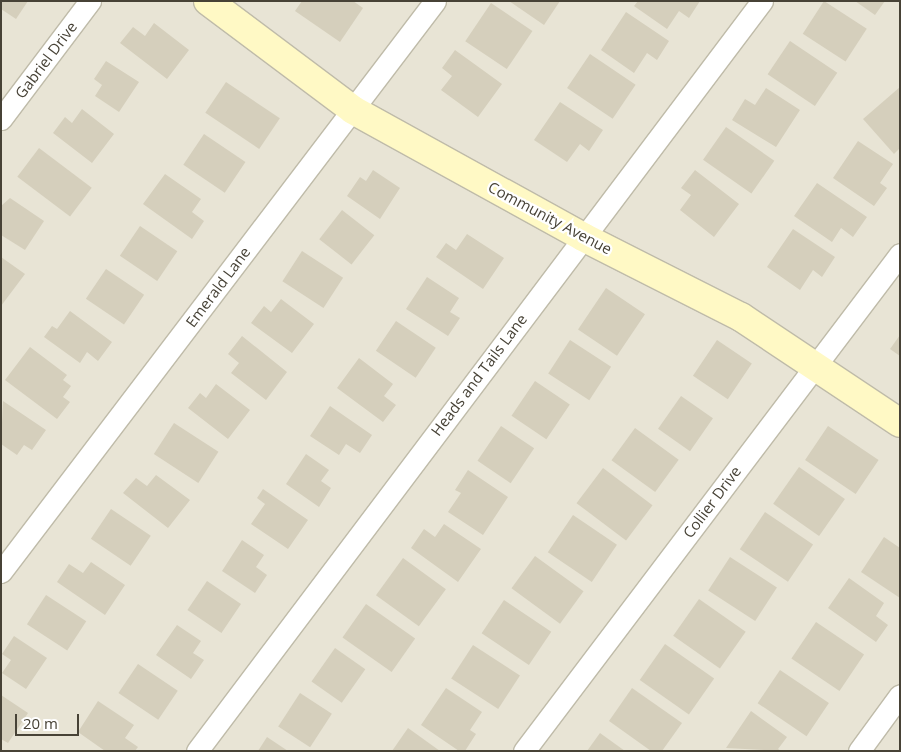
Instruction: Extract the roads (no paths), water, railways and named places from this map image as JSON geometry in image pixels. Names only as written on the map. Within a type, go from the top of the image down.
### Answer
[{"type":"street","name":"Gabriel Drive","points":[[1,119],[90,1]]},
{"type":"street","name":"Community Avenue","points":[[208,1],[353,110],[583,236],[741,317],[900,423]]},
{"type":"street","name":"Emerald Lane","points":[[1,572],[434,1]]},
{"type":"street","name":"Heads and Tails Lane","points":[[197,751],[583,236],[762,1]]},
{"type":"street","name":"Collier Drive","points":[[524,751],[900,254]]},
{"type":"street","points":[[859,751],[900,695]]}]
